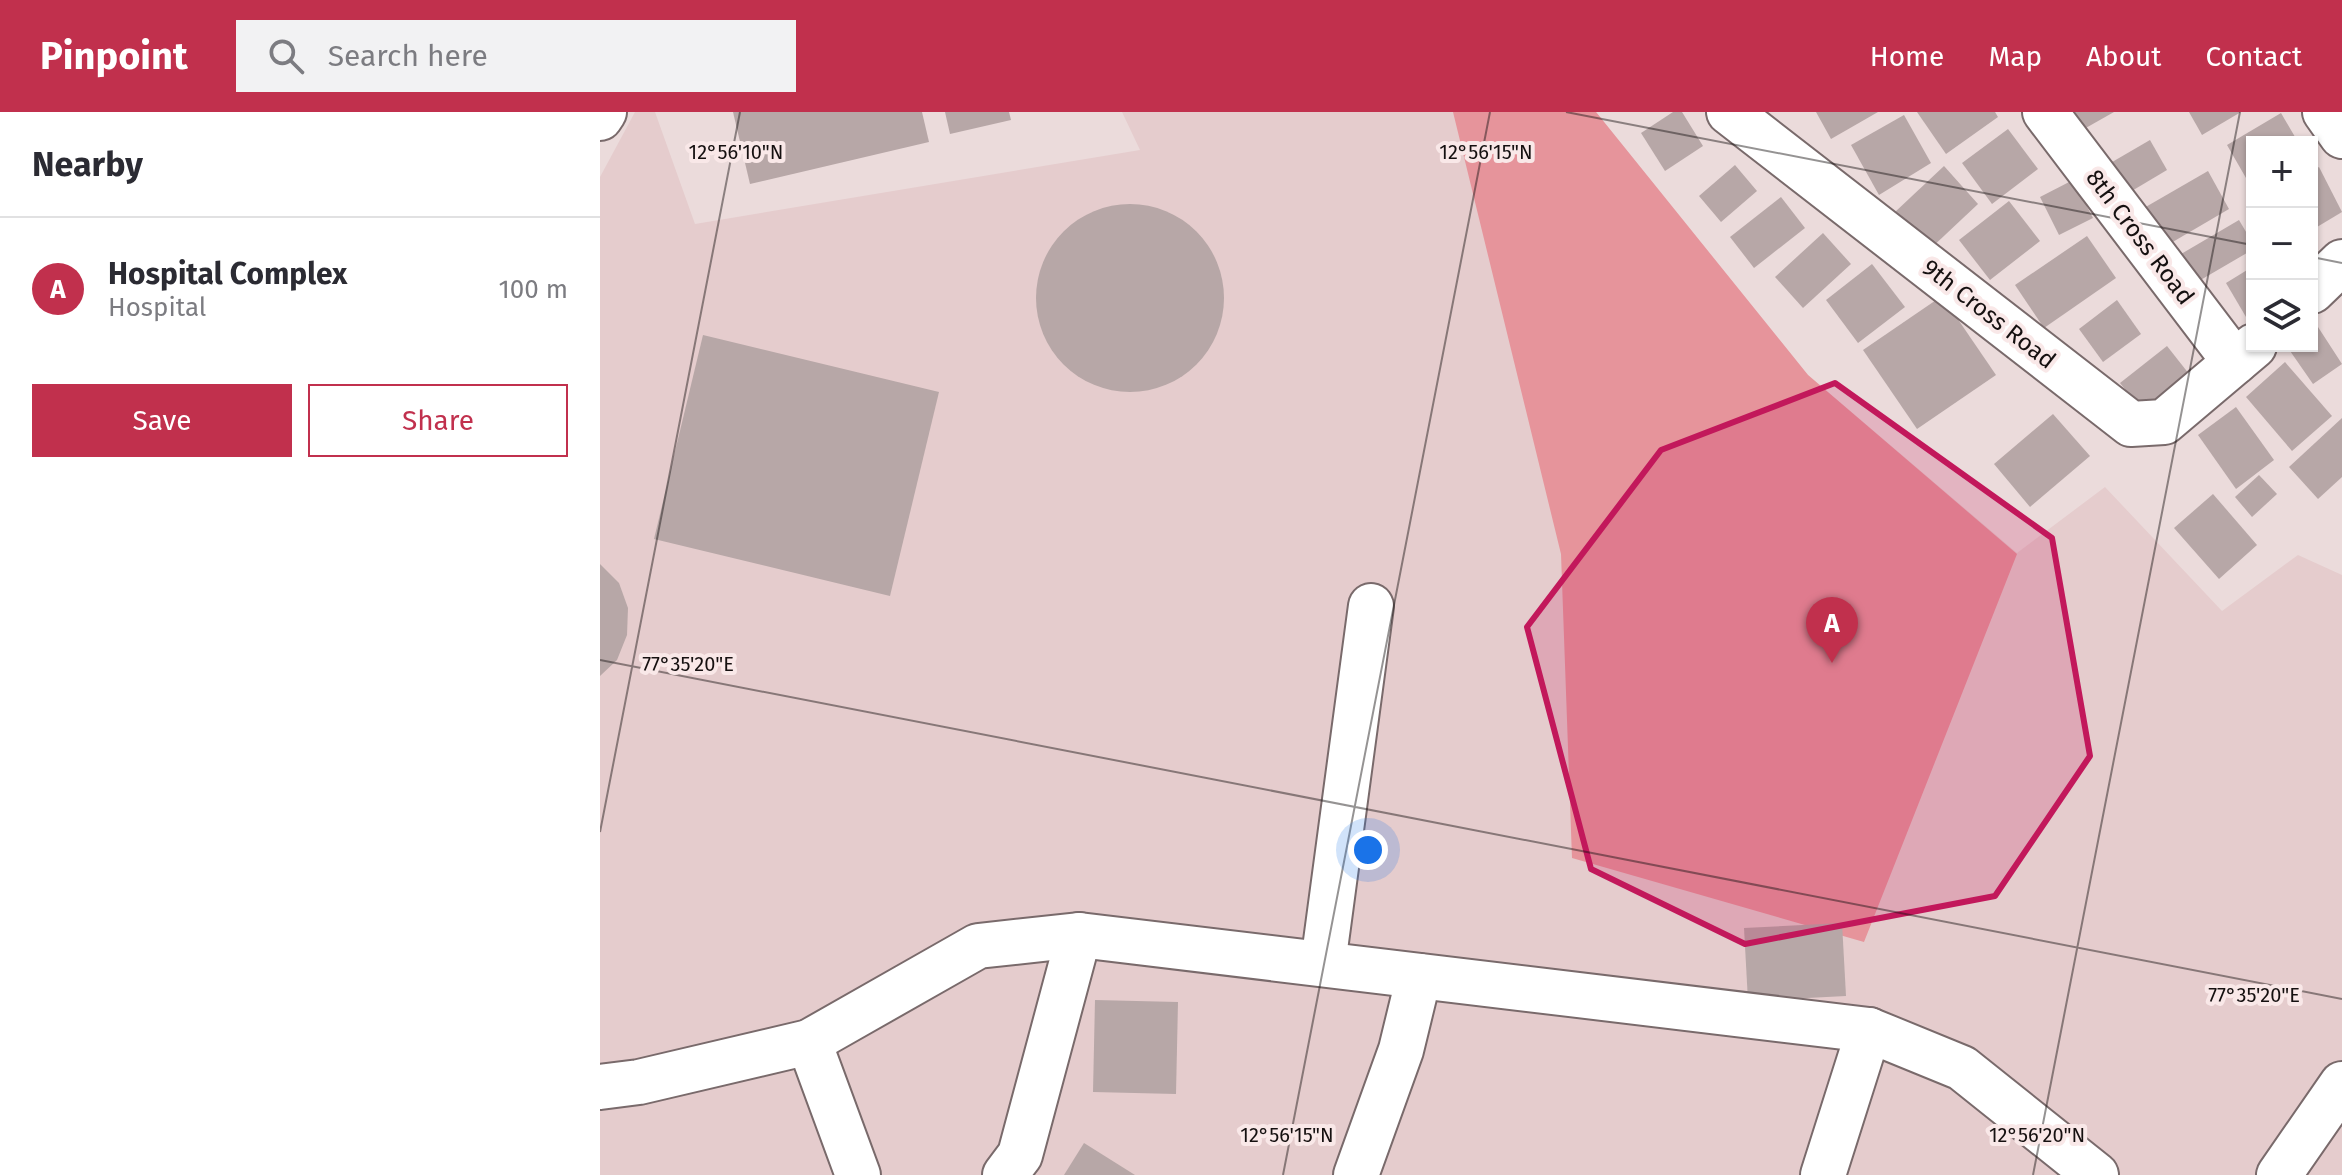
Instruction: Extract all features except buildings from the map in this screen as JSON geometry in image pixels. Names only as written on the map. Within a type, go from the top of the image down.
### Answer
[{"type":"street","points":[[600,118],[604,112]]},
{"type":"street","name":"8th Cross Road","points":[[2045,112],[2244,354]]},
{"type":"street","points":[[2325,112],[2342,136]]},
{"type":"street","name":"9th Cross Road","points":[[1731,113],[2131,424],[2164,422],[2244,354]]},
{"type":"street","points":[[2318,285],[2342,262]]},
{"type":"street","points":[[1323,964],[1371,606]]},
{"type":"street","points":[[1005,1175],[1020,1155],[1079,935]]},
{"type":"street","points":[[600,1087],[639,1082],[809,1042],[978,946],[1079,935],[1869,1030],[1962,1068],[2096,1175]]},
{"type":"street","points":[[1356,1175],[1401,1050],[1419,976]]},
{"type":"street","points":[[1823,1175],[1869,1030]]},
{"type":"street","points":[[809,1042],[858,1175]]},
{"type":"street","points":[[2279,1175],[2342,1084]]},
{"type":"highlighted area","points":[[1835,383],[2052,538],[2090,756],[1995,896],[1745,944],[1591,869],[1527,627],[1661,450]]},
{"type":"shaded area","points":[[635,112],[655,112],[695,224],[1140,150],[1122,112],[1596,112],[1808,375],[2017,553],[2105,487],[2222,611],[2298,555],[2342,575],[2342,1175],[600,1175],[600,177]]},
{"type":"shaded area","points":[[1453,112],[1596,112],[1808,375],[2017,554],[1864,942],[1572,858],[1561,554]]},
{"type":"place","name":"Hospital Complex","points":[[1832,663]]}]
